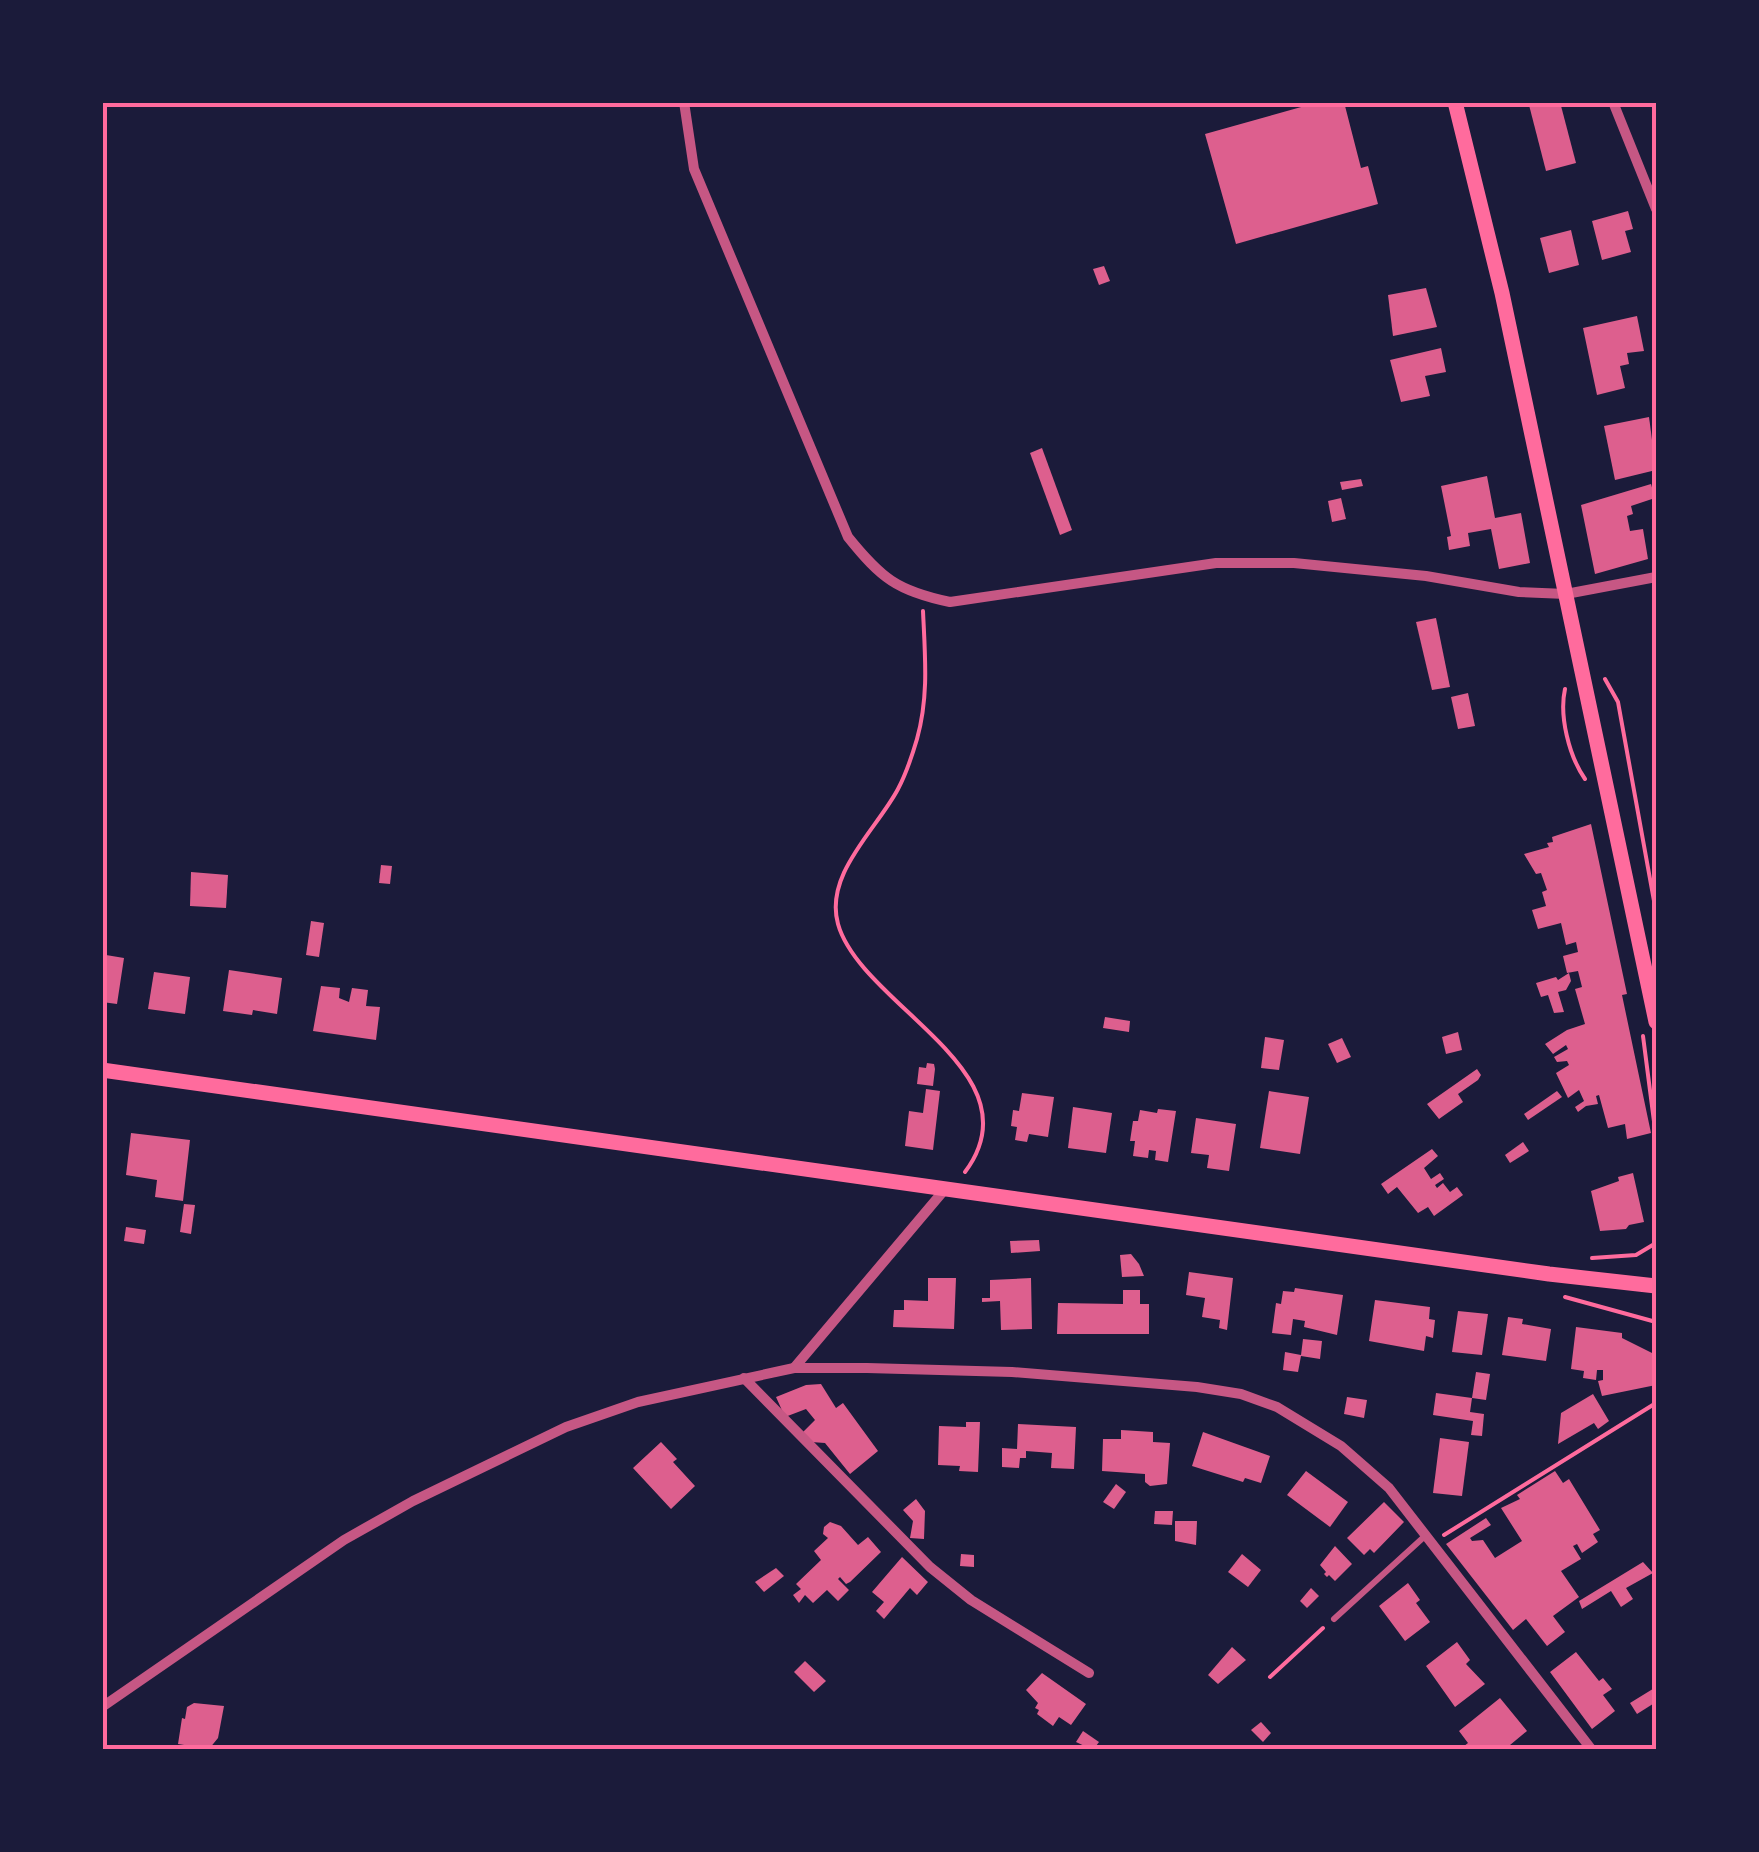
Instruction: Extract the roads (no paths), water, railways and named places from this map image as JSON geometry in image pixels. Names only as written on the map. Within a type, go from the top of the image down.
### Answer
[{"type":"main road","points":[[1455,102],[1502,293],[1656,1022]]},
{"type":"main road","points":[[102,1070],[1656,1286]]},
{"type":"street","points":[[684,102],[694,169],[848,537],[878,574],[923,596],[950,602],[1216,564],[1294,563],[1426,576],[1520,592],[1566,594],[1656,577]]},
{"type":"street","points":[[1613,102],[1656,209]]},
{"type":"street","points":[[794,1368],[946,1188]]},
{"type":"street","points":[[102,1707],[344,1540],[412,1501],[566,1427],[638,1402],[794,1368],[1012,1372],[1241,1394],[1277,1406],[1341,1446],[1389,1488],[1592,1750]]},
{"type":"street","points":[[744,1378],[930,1567],[971,1600],[1089,1673]]},
{"type":"lane","points":[[1334,1618],[1430,1538]]}]
